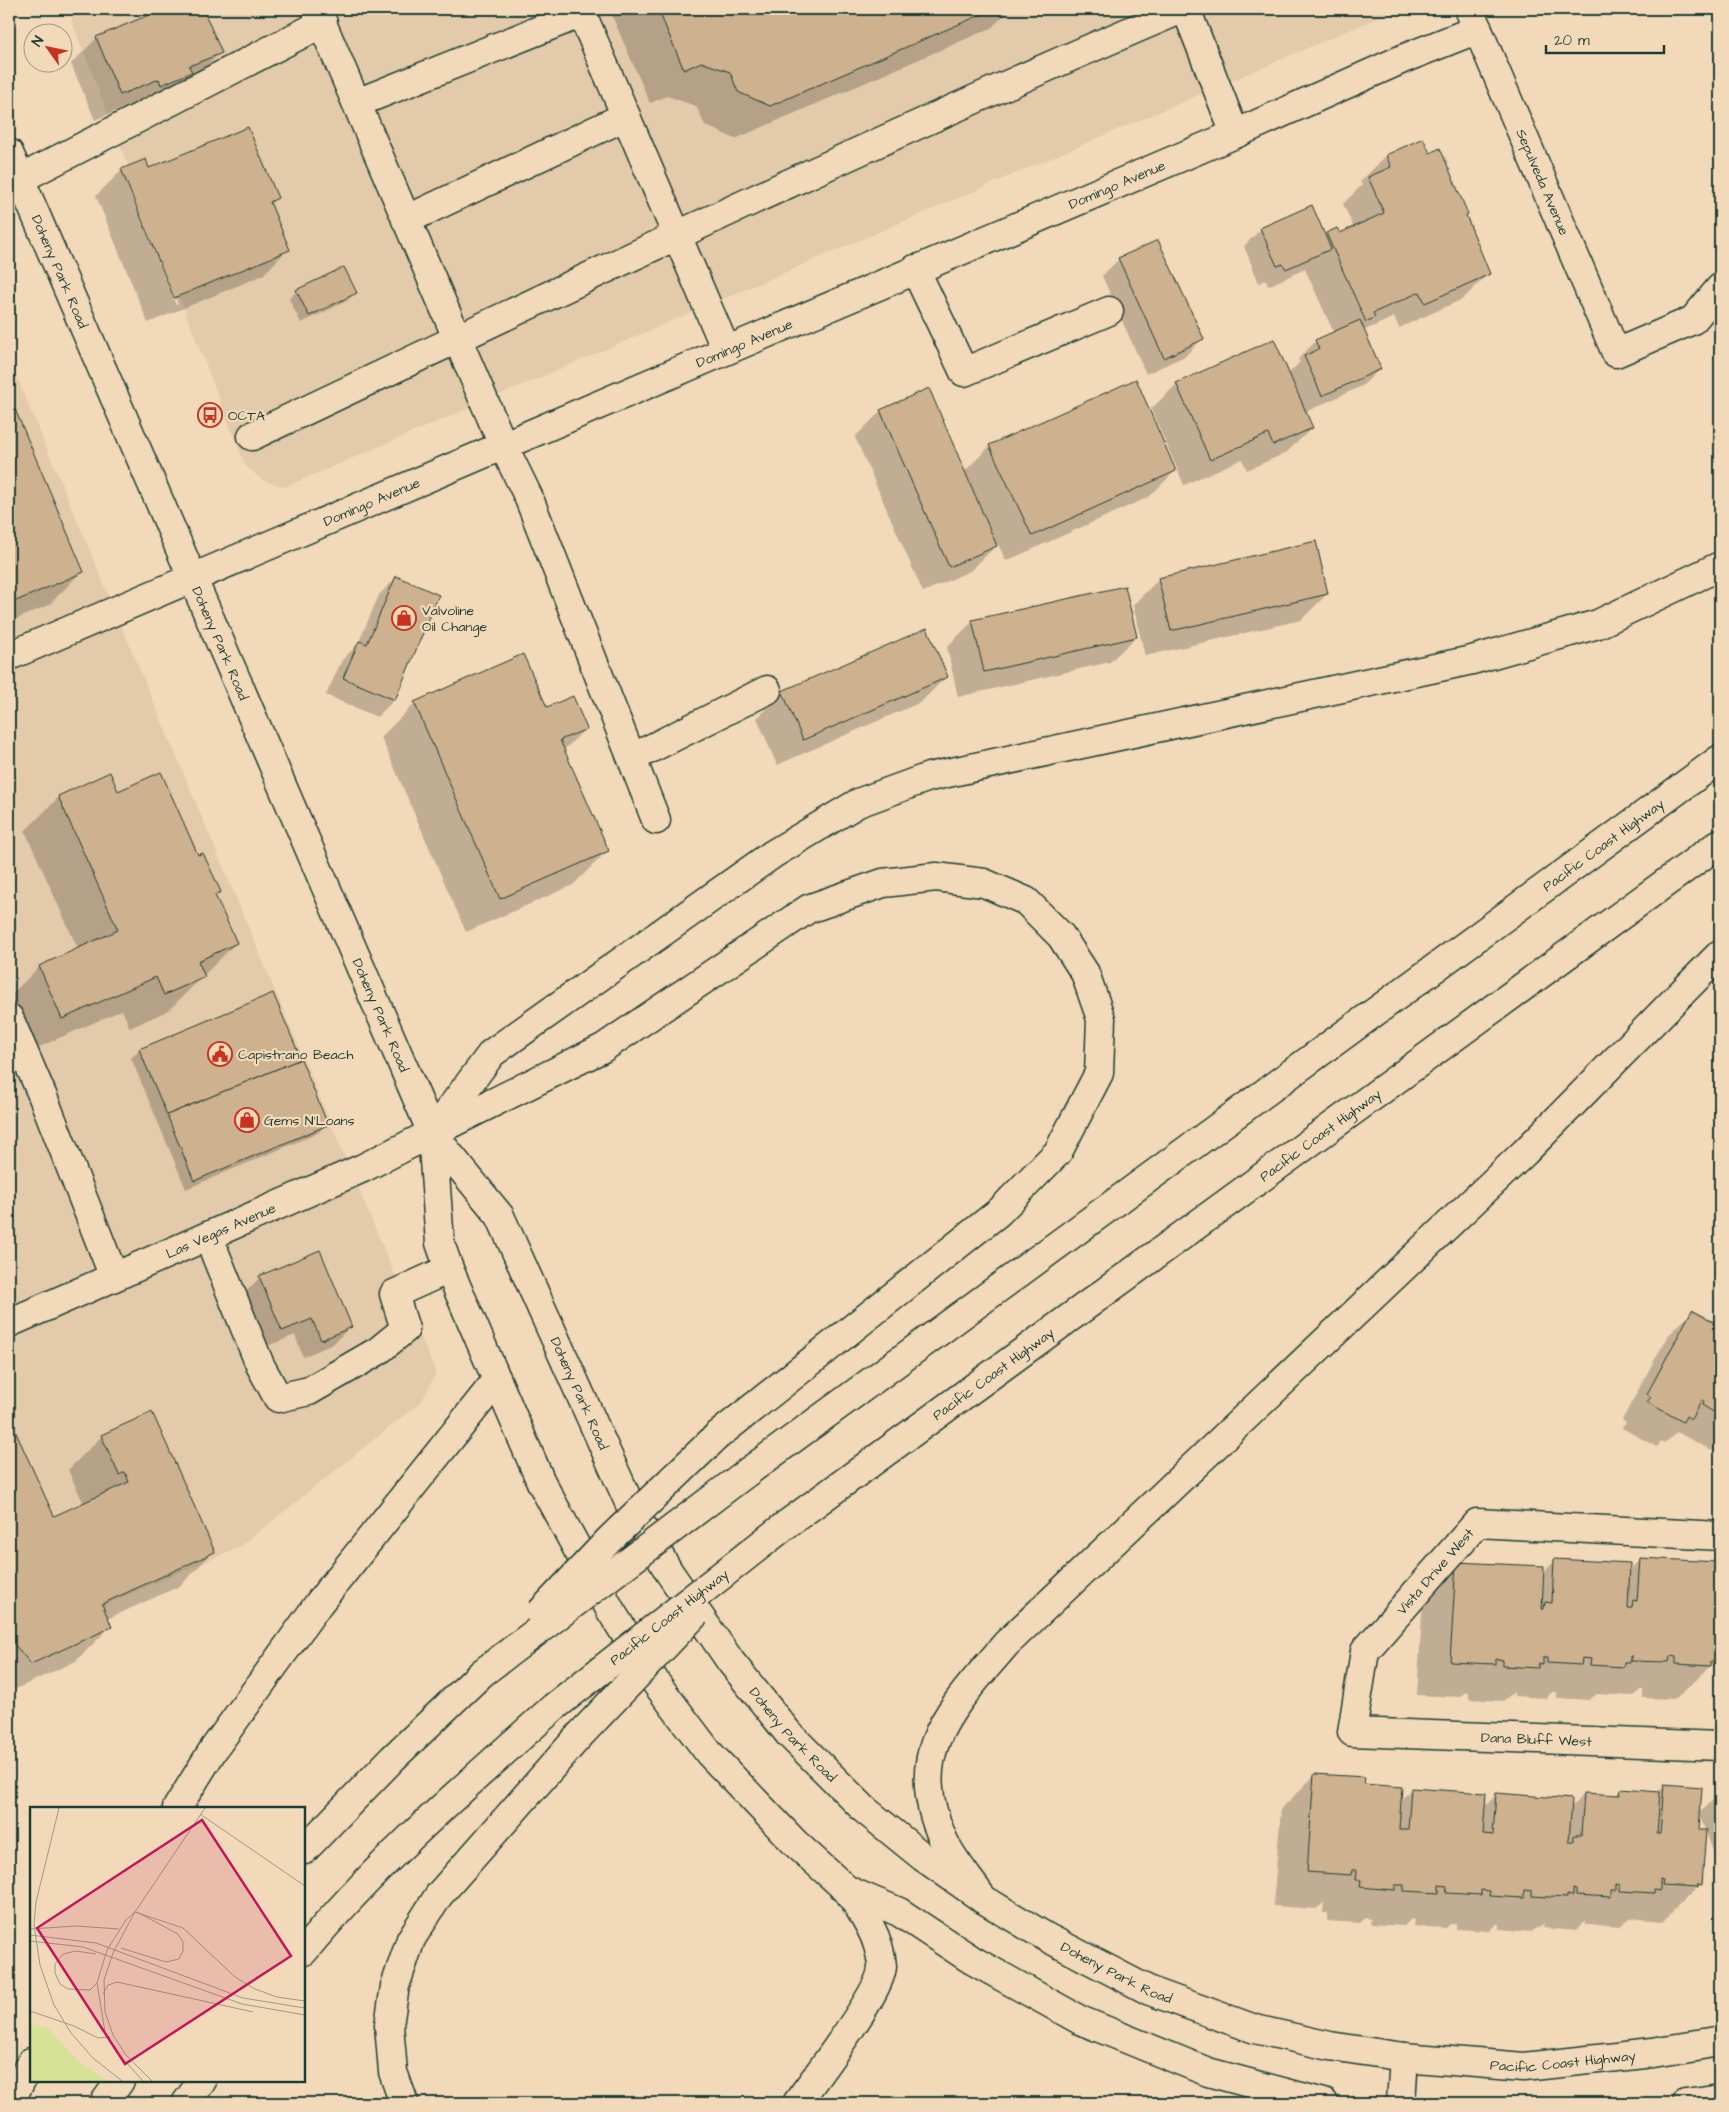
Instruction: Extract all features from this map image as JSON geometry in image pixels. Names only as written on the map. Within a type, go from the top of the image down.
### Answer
[{"type":"main road","points":[[252,436],[677,236],[1066,58],[1184,9],[1235,134]]},
{"type":"main road","points":[[356,103],[581,11],[726,350]]},
{"type":"main road","points":[[20,178],[319,16],[503,445],[528,496],[656,820]]},
{"type":"main road","name":"Domingo Avenue","points":[[9,656],[1235,134],[1405,58],[1474,19]]},
{"type":"main road","name":"Sepulveda Avenue","points":[[1474,19],[1616,353],[1693,320],[1717,291]]},
{"type":"main road","points":[[406,220],[626,116]]},
{"type":"main road","name":"Doheny Park Road","points":[[9,153],[432,1133],[500,1216],[631,1507],[669,1572],[731,1662],[789,1734],[865,1810],[923,1856],[983,1899],[1046,1937],[1150,1991],[1255,2029],[1330,2046],[1404,2057]]},
{"type":"main road","points":[[915,269],[964,372],[1109,311]]},
{"type":"main road","points":[[432,1133],[492,1053],[773,854],[858,803],[929,777],[1472,660],[1598,624],[1720,566]]},
{"type":"main road","points":[[632,758],[767,690]]},
{"type":"main road","name":"Pacific Coast Highway","points":[[305,1849],[393,1758],[482,1674],[748,1471],[1720,759]]},
{"type":"main road","name":"Pacific Coast Highway","points":[[305,1950],[336,1912],[435,1814],[554,1707],[787,1524],[1720,843]]},
{"type":"main road","name":"Las Vegas Avenue","points":[[9,1323],[363,1168],[603,1048],[808,909],[883,883],[936,877],[984,883],[1026,901],[1062,936],[1085,973],[1101,1019],[1098,1073],[1058,1152],[999,1212],[717,1436],[609,1540],[482,1674]]},
{"type":"main road","points":[[983,1899],[943,1840],[930,1804],[929,1766],[932,1751],[936,1736],[954,1706],[1006,1644],[1525,1152],[1720,954]]},
{"type":"main road","points":[[9,1018],[43,1097],[114,1277]]},
{"type":"main road","name":"Doheny Park Road","points":[[432,1133],[440,1242],[449,1269],[541,1482],[611,1611],[656,1683],[709,1753],[795,1843],[847,1890],[899,1912],[972,1960],[1080,2020],[1208,2072],[1324,2103]]},
{"type":"main road","points":[[208,1236],[260,1365],[278,1398],[309,1391],[378,1351],[405,1329],[394,1294],[449,1269]]},
{"type":"main road","points":[[178,1807],[213,1750],[319,1603],[497,1380]]},
{"type":"main road","name":"Vista Drive West","points":[[1352,1732],[1366,1652],[1477,1523],[1720,1536]]},
{"type":"main road","points":[[404,2103],[393,2072],[389,2025],[394,1986],[411,1939],[439,1895],[580,1735],[763,1543]]},
{"type":"main road","name":"Dana Bluff West","points":[[1352,1732],[1720,1746]]},
{"type":"main road","points":[[797,2103],[871,1998],[882,1969],[879,1946],[867,1920],[847,1890]]},
{"type":"main road","name":"Pacific Coast Highway","points":[[1404,2057],[1524,2067],[1654,2053],[1720,2042]]},
{"type":"main road","points":[[1401,2103],[1404,2057]]},
{"type":"main road","points":[[9,2103],[30,2064]]},
{"type":"main road","points":[[104,2103],[119,2082]]},
{"type":"main road","points":[[186,2103],[201,2082]]},
{"type":"main road","points":[[1687,2103],[1720,2098]]},
{"type":"shaded area","points":[[73,9],[1389,9],[1382,16],[285,487],[262,480],[245,465],[72,22]]},
{"type":"shaded area","points":[[9,359],[436,1373],[422,1401],[241,1546],[9,1646]]},
{"type":"building","points":[[163,9],[203,9],[222,53],[189,66],[192,72],[161,85],[159,79],[120,95],[96,37]]},
{"type":"building","points":[[658,9],[994,9],[770,106],[738,92],[730,72],[701,62],[684,70]]},
{"type":"building","points":[[248,127],[278,198],[270,202],[290,250],[174,298],[121,169],[146,159],[149,168]]},
{"type":"building","points":[[1423,138],[1430,153],[1440,148],[1468,214],[1466,215],[1490,274],[1425,303],[1420,292],[1373,313],[1375,317],[1366,322],[1326,233],[1337,228],[1340,233],[1384,213],[1368,177],[1391,167],[1386,155]]},
{"type":"building","points":[[1312,205],[1331,249],[1286,269],[1283,264],[1277,266],[1260,228]]},
{"type":"building","points":[[1158,240],[1204,339],[1164,358],[1118,258]]},
{"type":"building","points":[[344,267],[357,293],[309,316],[296,290]]},
{"type":"building","points":[[1360,320],[1381,369],[1322,396],[1304,356],[1319,349],[1315,340]]},
{"type":"building","points":[[1274,339],[1313,428],[1273,445],[1268,434],[1210,460],[1176,383]]},
{"type":"building","points":[[1136,379],[1176,471],[1032,536],[989,445]]},
{"type":"building","points":[[929,388],[997,546],[949,567],[880,410]]},
{"type":"building","points":[[9,395],[84,572],[9,604]]},
{"type":"building","points":[[1316,541],[1328,594],[1171,631],[1158,578]]},
{"type":"building","name":"Valvoline Oil Change","points":[[396,576],[439,595],[395,700],[343,678],[359,641],[367,644]]},
{"type":"building","points":[[1125,586],[1137,637],[984,672],[972,620]]},
{"type":"building","points":[[927,628],[948,677],[803,740],[782,691]]},
{"type":"building","points":[[523,654],[547,707],[573,696],[587,729],[560,740],[609,851],[500,899],[414,702]]},
{"type":"building","points":[[110,772],[118,791],[161,772],[198,855],[203,853],[221,892],[215,895],[237,943],[198,961],[205,977],[164,995],[156,977],[62,1019],[39,966],[118,930],[58,796]]},
{"type":"building","name":"Capistrano Beach","points":[[273,993],[301,1059],[167,1115],[139,1049]]},
{"type":"building","name":"Gems N'Loans","points":[[301,1059],[328,1125],[194,1181],[167,1115]]},
{"type":"building","points":[[320,1250],[352,1327],[321,1340],[312,1319],[282,1331],[259,1276]]},
{"type":"building","points":[[1692,1310],[1720,1325],[1720,1416],[1702,1405],[1704,1401],[1702,1400],[1691,1419],[1686,1416],[1683,1422],[1647,1402],[1651,1397],[1647,1394]]},
{"type":"building","points":[[152,1412],[215,1552],[102,1604],[112,1627],[31,1664],[9,1638],[9,1426],[12,1424],[54,1516],[129,1482],[125,1472],[119,1475],[101,1435]]},
{"type":"building","points":[[1640,1558],[1718,1562],[1715,1606],[1720,1606],[1717,1662],[1711,1661],[1711,1666],[1676,1664],[1676,1657],[1670,1656],[1669,1662],[1631,1661],[1632,1656],[1630,1656],[1630,1663],[1624,1663],[1624,1667],[1590,1665],[1591,1659],[1582,1658],[1581,1665],[1547,1663],[1547,1658],[1543,1658],[1543,1665],[1538,1664],[1538,1668],[1502,1666],[1502,1660],[1495,1658],[1495,1664],[1450,1662],[1456,1562],[1544,1566],[1542,1609],[1544,1609],[1545,1602],[1552,1603],[1554,1559],[1630,1563],[1628,1608],[1632,1608],[1633,1600],[1637,1601]]},
{"type":"building","points":[[1314,1774],[1365,1777],[1364,1784],[1402,1787],[1399,1829],[1408,1829],[1411,1788],[1486,1793],[1483,1834],[1493,1835],[1496,1793],[1572,1799],[1569,1841],[1574,1841],[1574,1835],[1581,1835],[1584,1793],[1620,1795],[1621,1789],[1660,1792],[1657,1834],[1660,1834],[1664,1784],[1702,1787],[1699,1830],[1706,1830],[1702,1885],[1698,1884],[1698,1887],[1662,1885],[1663,1880],[1660,1879],[1660,1890],[1654,1889],[1654,1893],[1620,1891],[1620,1885],[1616,1884],[1616,1890],[1611,1890],[1611,1897],[1576,1895],[1576,1890],[1573,1889],[1573,1896],[1567,1895],[1567,1898],[1532,1896],[1532,1891],[1524,1890],[1524,1898],[1489,1896],[1490,1891],[1481,1890],[1481,1895],[1446,1893],[1447,1886],[1439,1885],[1439,1893],[1404,1891],[1404,1885],[1395,1885],[1395,1890],[1360,1887],[1361,1880],[1356,1880],[1357,1870],[1352,1870],[1351,1875],[1307,1872]]},
{"type":"place","name":"OCTA","points":[[210,415]]},
{"type":"place","name":"Valvoline Oil Change","points":[[404,618]]},
{"type":"place","name":"Capistrano Beach","points":[[220,1054]]},
{"type":"place","name":"Gems N'Loans","points":[[247,1120]]}]
